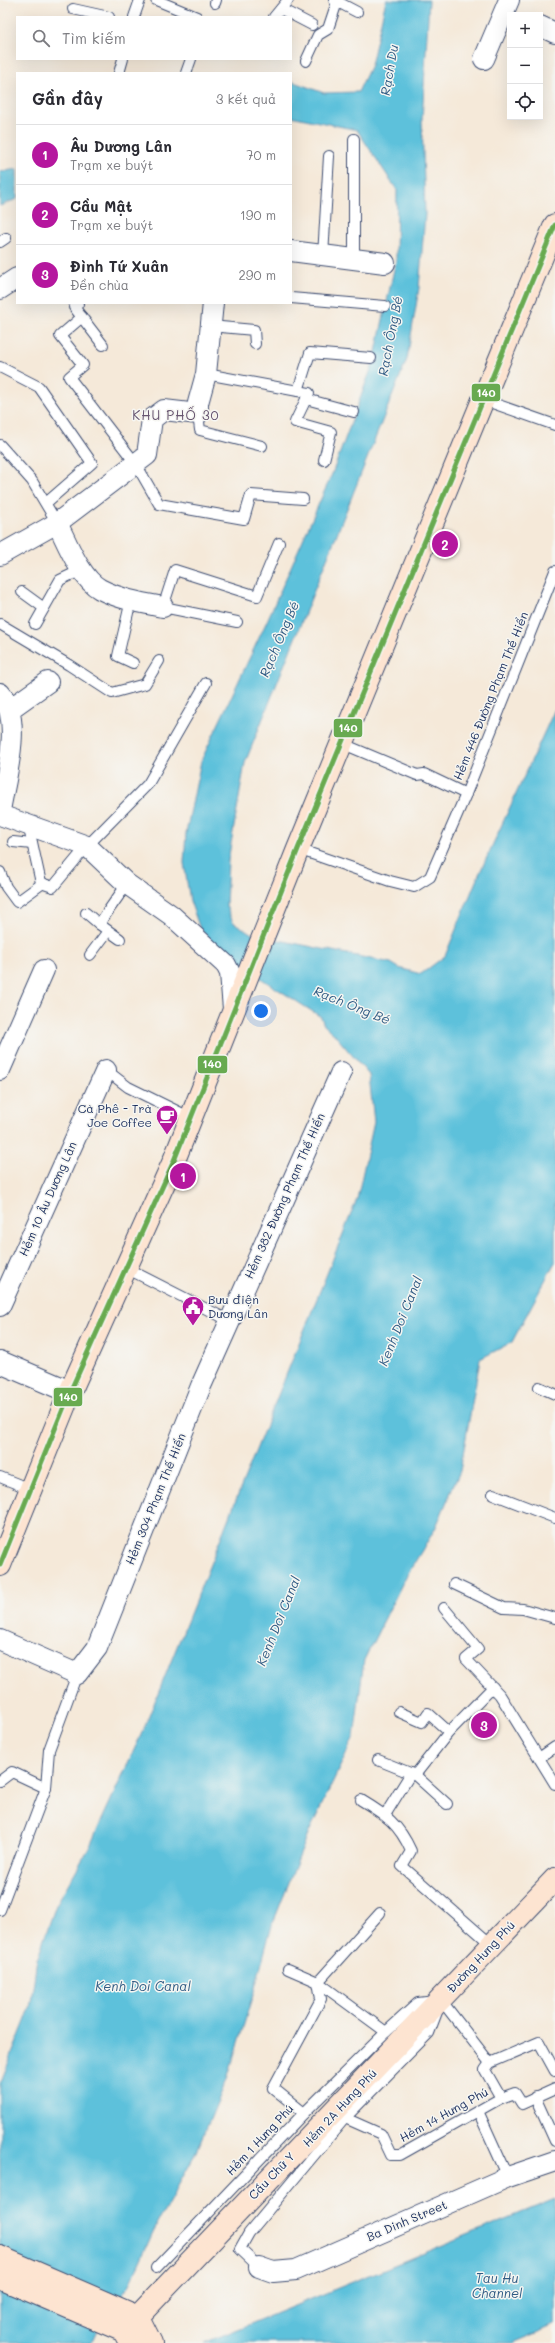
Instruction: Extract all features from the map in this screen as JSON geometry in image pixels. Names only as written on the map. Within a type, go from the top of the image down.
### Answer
[{"type":"main road","points":[[0,1565],[70,1392],[173,1163],[233,1009],[244,986],[341,743],[555,225]]},
{"type":"main road","name":"Đường Hưng Phú","points":[[396,2034],[441,2000],[555,1879]]},
{"type":"main road","name":"Cầu Chữ Y","points":[[131,2330],[396,2034]]},
{"type":"main road","points":[[0,2258],[131,2330],[151,2343]]},
{"type":"main road","points":[[0,2278],[131,2330]]},
{"type":"street","points":[[484,59],[510,8]]},
{"type":"street","points":[[543,27],[555,33]]},
{"type":"street","points":[[292,252],[385,263]]},
{"type":"street","points":[[0,289],[16,279]]},
{"type":"street","points":[[0,555],[56,523],[147,455],[152,419],[164,410],[198,414],[198,403],[206,374],[213,304]]},
{"type":"street","points":[[56,523],[81,570],[99,589],[131,600],[163,607]]},
{"type":"street","points":[[0,811],[12,731],[5,701],[48,682]]},
{"type":"street","points":[[0,815],[87,846],[127,884],[171,915],[226,964],[230,973],[233,1009]]},
{"type":"street","points":[[0,1070],[44,970]]},
{"type":"street","name":"Hẻm 10 Âu Dương Lân","points":[[0,1306],[106,1070]]},
{"type":"street","name":"Hẻm 382 Đường Phạm Thế Hiển","points":[[230,1321],[341,1072]]},
{"type":"street","name":"Hẻm 304 Phạm Thế Hiển","points":[[77,1674],[97,1648],[201,1386],[230,1321]]},
{"type":"street","points":[[0,1362],[70,1392]]},
{"type":"street","points":[[0,1640],[77,1674]]},
{"type":"street","name":"Ba Dinh Street","points":[[259,2267],[273,2272],[296,2270],[508,2177],[555,2161]]},
{"type":"lane","points":[[134,16],[140,0]]},
{"type":"lane","points":[[156,0],[195,16]]},
{"type":"lane","points":[[275,16],[288,0]]},
{"type":"lane","points":[[306,61],[318,35],[328,29],[335,1],[357,12]]},
{"type":"lane","points":[[73,9],[104,16]]},
{"type":"lane","points":[[281,9],[312,25]]},
{"type":"lane","points":[[119,72],[123,60]]},
{"type":"lane","points":[[186,72],[192,60]]},
{"type":"lane","points":[[354,139],[354,260]]},
{"type":"lane","points":[[323,256],[329,156]]},
{"type":"lane","points":[[292,298],[385,306]]},
{"type":"lane","points":[[78,304],[74,307],[103,345]]},
{"type":"lane","points":[[82,317],[60,336],[83,365],[69,377],[136,464],[159,504],[244,519],[251,495],[303,499]]},
{"type":"lane","points":[[210,326],[254,330],[255,344]]},
{"type":"lane","points":[[298,391],[310,353],[371,358]]},
{"type":"lane","points":[[0,367],[39,387],[92,463],[46,504]]},
{"type":"lane","points":[[206,374],[309,393],[295,422],[331,432],[324,460]]},
{"type":"lane","points":[[306,399],[354,412]]},
{"type":"lane","points":[[484,400],[555,425]]},
{"type":"lane","points":[[198,414],[200,430],[262,446]]},
{"type":"lane","points":[[0,445],[32,481],[56,523]]},
{"type":"lane","points":[[237,622],[163,607],[175,570],[257,596],[279,543]]},
{"type":"lane","points":[[35,624],[60,580],[81,570]]},
{"type":"lane","name":"Hẻm 446 Đường Phạm Thế Hiển","points":[[341,743],[416,775],[424,774],[466,794],[555,571]]},
{"type":"lane","points":[[22,592],[44,608]]},
{"type":"lane","points":[[131,600],[118,656],[133,663]]},
{"type":"lane","points":[[0,624],[69,665],[112,693],[145,684],[159,661]]},
{"type":"lane","points":[[28,824],[41,882],[53,887],[87,846],[148,784],[206,683]]},
{"type":"lane","points":[[298,849],[390,881],[414,887],[430,877],[466,794]]},
{"type":"lane","points":[[13,842],[32,844]]},
{"type":"lane","points":[[0,872],[6,887],[17,902],[43,883]]},
{"type":"lane","points":[[99,924],[127,884]]},
{"type":"lane","points":[[86,913],[120,939]]},
{"type":"lane","points":[[90,955],[108,931]]},
{"type":"lane","points":[[106,1070],[128,1086],[191,1118]]},
{"type":"lane","points":[[126,1268],[230,1321]]},
{"type":"lane","points":[[539,1387],[555,1394]]},
{"type":"lane","points":[[0,1477],[30,1489]]},
{"type":"lane","points":[[493,1494],[555,1518]]},
{"type":"lane","points":[[454,1584],[504,1608],[523,1609],[555,1618]]},
{"type":"lane","points":[[444,1608],[478,1649],[466,1659],[500,1695],[555,1784]]},
{"type":"lane","name":"Hẻm 304 Phạm Thế Hiển","points":[[0,1910],[46,1788],[49,1750],[77,1674]]},
{"type":"lane","points":[[384,1815],[413,1774],[449,1732],[493,1687]]},
{"type":"lane","points":[[399,1712],[422,1722],[428,1713],[449,1732]]},
{"type":"lane","points":[[539,1758],[555,1747]]},
{"type":"lane","points":[[378,1760],[413,1774],[447,1804]]},
{"type":"lane","points":[[0,1781],[12,1772],[46,1788]]},
{"type":"lane","points":[[361,1800],[384,1815],[403,1834],[411,1851],[402,1866],[492,1945]]},
{"type":"lane","points":[[318,1982],[380,1913]]},
{"type":"lane","points":[[288,1969],[318,1982],[396,2034]]},
{"type":"lane","points":[[304,2113],[273,2088],[321,1999],[318,1982]]},
{"type":"lane","points":[[441,2000],[490,2063],[538,2042],[555,2071]]},
{"type":"lane","name":"Hẻm 2A Hưng Phú","points":[[259,2267],[240,2248],[249,2233],[345,2118],[429,2033],[441,2000]]},
{"type":"lane","name":"Hẻm 1 Hưng Phú","points":[[156,2268],[304,2113],[396,2034]]},
{"type":"lane","name":"Hẻm 14 Hưng Phú","points":[[490,2063],[485,2070],[501,2098]]},
{"type":"lane","name":"Hẻm 14 Hưng Phú","points":[[345,2118],[380,2134],[391,2155],[400,2155],[501,2098],[515,2093],[522,2104],[555,2089]]},
{"type":"lane","points":[[535,2097],[555,2141]]},
{"type":"lane","points":[[478,2111],[508,2177]]},
{"type":"water","name":"Kenh Doi Canal","points":[[386,0],[429,0],[422,120],[425,214],[419,288],[407,359],[245,763],[228,861],[226,906],[233,922],[254,935],[391,963],[399,968],[421,974],[445,956],[476,881],[555,709],[555,1262],[512,1342],[480,1359],[460,1471],[435,1529],[404,1580],[364,1660],[354,1737],[309,1832],[271,1928],[253,1995],[227,2079],[196,2153],[153,2232],[129,2286],[97,2330],[91,2343],[0,2343],[0,2084],[30,2009],[37,1959],[56,1905],[89,1848],[145,1726],[357,1199],[374,1122],[369,1075],[334,1034],[324,1025],[321,1017],[223,954],[200,929],[190,901],[184,863],[186,833],[201,761],[266,623],[332,474],[374,361],[396,260],[397,190],[357,130],[292,116],[292,81],[324,93],[358,92],[371,65]]},
{"type":"water","points":[[16,169],[16,199],[0,206],[0,172]]},
{"type":"water","name":"Tau Hu Channel","points":[[555,2199],[555,2325],[512,2343],[204,2343]]},
{"type":"transit line","name":"140","points":[[0,1565],[70,1392],[173,1163],[298,849],[555,225]]},
{"type":"place","name":"Cầu Mật","points":[[445,544]]},
{"type":"place","name":"Cà Phê - Trà Joe Coffee","points":[[167,1136]]},
{"type":"place","name":"Âu Dương Lân","points":[[183,1176]]},
{"type":"place","name":"Bưu điện Dương Lân","points":[[193,1326]]},
{"type":"place","name":"Đình Tứ Xuân","points":[[484,1725]]},
{"type":"district","name":"KHU PHỐ 30","points":[[176,415]]},
{"type":"water label","name":"Rạch Du","points":[[389,70]]},
{"type":"water label","name":"Rạch Ông Bé","points":[[390,336]]},
{"type":"water label","name":"Rạch Ông Bé","points":[[279,639]]},
{"type":"water label","name":"Rạch Ông Bé","points":[[352,1005]]}]
